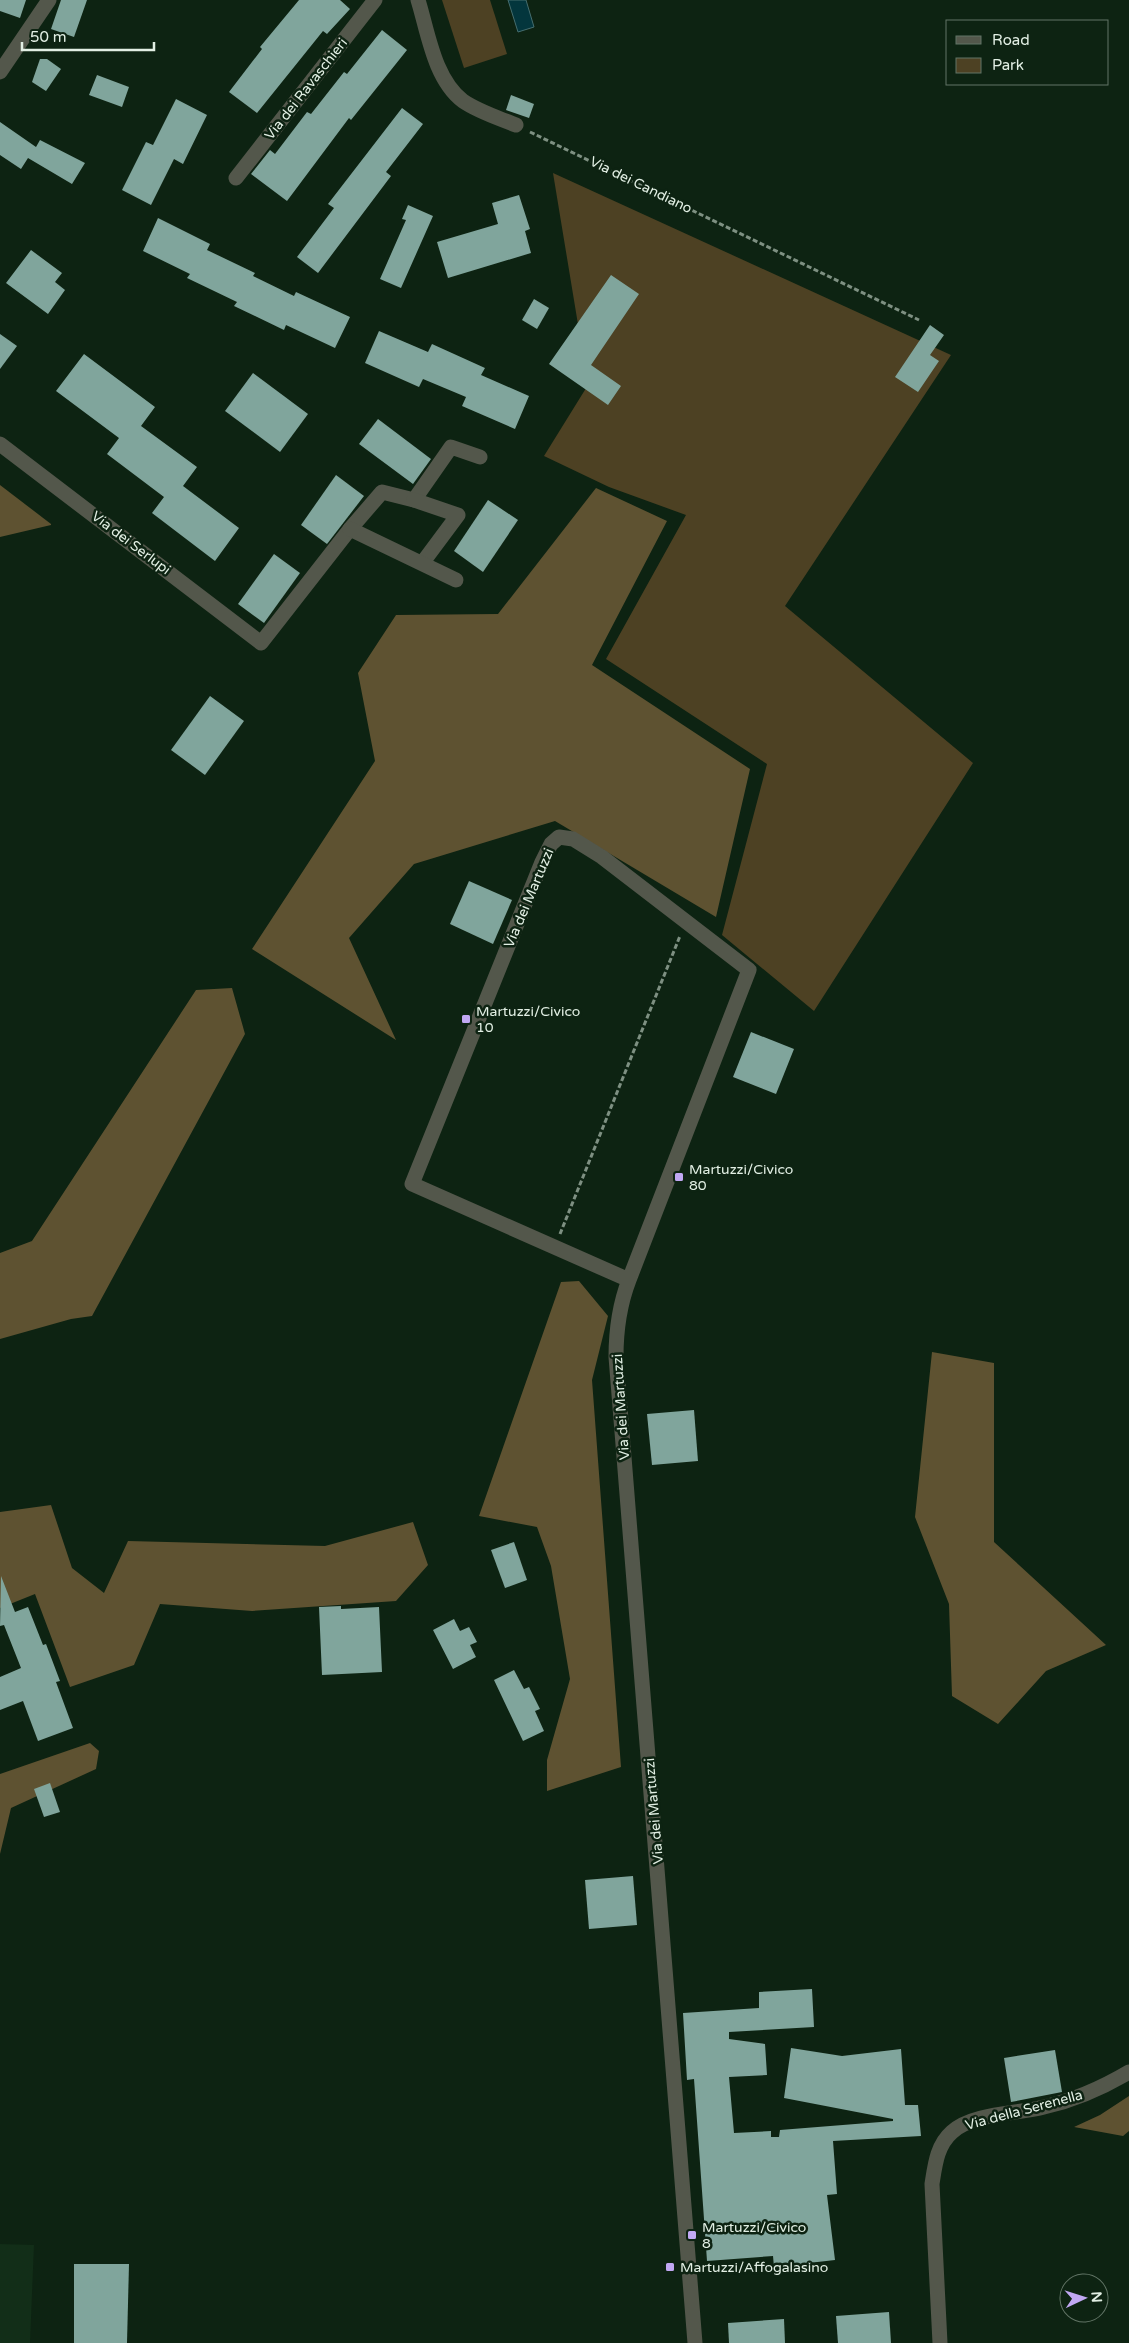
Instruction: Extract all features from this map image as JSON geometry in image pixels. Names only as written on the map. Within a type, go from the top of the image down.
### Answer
[{"type":"street","points":[[0,72],[49,0]]},
{"type":"street","name":"Via dei Ravaschieri","points":[[236,178],[375,0]]},
{"type":"street","points":[[418,0],[437,62],[452,90],[464,101],[516,125]]},
{"type":"street","name":"Via dei Serlupi","points":[[0,444],[261,642],[350,529]]},
{"type":"street","points":[[414,500],[452,448],[480,457]]},
{"type":"street","points":[[423,562],[458,515],[414,500],[382,492],[350,529],[423,562],[456,580]]},
{"type":"street","name":"Via dei Martuzzi","points":[[628,1280],[412,1184],[542,862],[555,839],[566,836],[602,857],[749,970],[628,1280],[616,1328],[616,1357],[695,2343]]},
{"type":"street","name":"Via della Serenella","points":[[940,2343],[932,2184],[936,2160],[944,2141],[962,2125],[973,2120],[1043,2108],[1076,2098],[1129,2072]]},
{"type":"path","name":"Via dei Candiano","points":[[516,125],[919,320]]},
{"type":"path","points":[[555,1248],[686,921]]},
{"type":"shaded area","points":[[0,485],[51,524],[51,525],[0,537]]},
{"type":"shaded area","points":[[596,488],[667,521],[592,665],[750,769],[716,917],[555,821],[414,864],[349,938],[396,1040],[252,949],[375,761],[358,673],[396,615],[498,614]]},
{"type":"shaded area","points":[[232,988],[245,1034],[92,1316],[71,1319],[0,1339],[0,1253],[32,1241],[196,990]]},
{"type":"shaded area","points":[[579,1281],[608,1316],[592,1380],[621,1767],[547,1791],[547,1760],[570,1679],[551,1566],[537,1527],[479,1516],[561,1282]]},
{"type":"shaded area","points":[[932,1352],[994,1363],[994,1542],[1106,1645],[1046,1671],[998,1724],[952,1696],[949,1604],[915,1517]]},
{"type":"shaded area","points":[[51,1505],[72,1568],[104,1593],[128,1541],[325,1546],[413,1522],[428,1565],[396,1601],[252,1611],[160,1604],[134,1665],[70,1687],[35,1594],[0,1608],[0,1512]]},
{"type":"shaded area","points":[[90,1743],[99,1751],[96,1769],[11,1808],[0,1854],[0,1774]]},
{"type":"shaded area","points":[[1129,2096],[1129,2131],[1123,2136],[1074,2127],[1100,2115]]},
{"type":"shaded area","points":[[0,2244],[34,2245],[30,2343],[0,2343]]},
{"type":"green space","points":[[442,0],[490,0],[507,54],[464,68]]},
{"type":"green space","points":[[553,173],[951,355],[785,606],[973,763],[814,1011],[722,935],[767,764],[606,659],[686,515],[609,487],[544,456],[588,385]]},
{"type":"water","points":[[508,0],[526,0],[534,27],[518,32]]},
{"type":"building","points":[[0,0],[26,0],[20,18],[0,11]]},
{"type":"building","points":[[61,0],[87,0],[74,37],[51,29]]},
{"type":"building","points":[[299,0],[340,0],[350,9],[327,34],[323,31],[257,113],[229,92],[262,49],[260,47]]},
{"type":"building","points":[[382,30],[407,50],[351,120],[349,118],[287,201],[251,174],[270,150],[275,154],[307,112],[311,114],[344,72],[347,74]]},
{"type":"building","points":[[40,59],[47,59],[61,69],[46,91],[32,82]]},
{"type":"building","points":[[97,75],[129,87],[122,107],[89,95]]},
{"type":"building","points":[[511,95],[534,104],[529,118],[506,110]]},
{"type":"building","points":[[176,99],[207,115],[183,164],[174,159],[151,205],[122,190],[146,142],[153,145]]},
{"type":"building","points":[[402,108],[423,124],[386,172],[391,176],[318,273],[297,257],[334,208],[328,204]]},
{"type":"building","points":[[0,122],[36,147],[40,140],[85,163],[72,184],[28,158],[21,169],[0,155]]},
{"type":"building","points":[[519,195],[530,229],[525,231],[531,253],[448,278],[437,242],[498,224],[492,203]]},
{"type":"building","points":[[408,205],[433,216],[401,288],[380,279],[406,220],[402,219]]},
{"type":"building","points":[[158,218],[210,244],[207,250],[255,273],[253,276],[294,296],[296,292],[350,317],[335,348],[286,325],[284,330],[234,306],[237,302],[187,278],[190,274],[143,251]]},
{"type":"building","points":[[31,250],[62,273],[55,282],[65,290],[48,314],[6,283]]},
{"type":"building","points":[[611,275],[639,294],[591,365],[621,386],[608,405],[549,364]]},
{"type":"building","points":[[534,299],[549,308],[537,329],[522,320]]},
{"type":"building","points":[[930,325],[944,335],[930,355],[939,361],[918,392],[895,377]]},
{"type":"building","points":[[379,331],[428,352],[432,344],[485,368],[481,375],[529,396],[515,429],[462,406],[466,397],[423,379],[419,387],[365,363]]},
{"type":"building","points":[[0,334],[17,346],[0,369]]},
{"type":"building","points":[[84,354],[155,407],[141,426],[197,467],[183,486],[239,528],[215,561],[152,513],[164,497],[107,454],[119,438],[56,391]]},
{"type":"building","points":[[253,373],[308,414],[280,452],[225,411]]},
{"type":"building","points":[[378,419],[431,459],[413,484],[359,444]]},
{"type":"building","points":[[336,475],[364,496],[327,544],[301,525]]},
{"type":"building","points":[[488,500],[518,520],[483,572],[454,551]]},
{"type":"building","points":[[274,554],[300,573],[264,623],[238,604]]},
{"type":"building","points":[[210,696],[244,721],[205,775],[171,750]]},
{"type":"building","points":[[469,881],[512,900],[493,944],[450,924]]},
{"type":"building","points":[[751,1032],[794,1049],[776,1094],[733,1077]]},
{"type":"building","points":[[694,1410],[698,1461],[652,1465],[647,1414]]},
{"type":"building","points":[[514,1542],[527,1580],[505,1588],[491,1550]]},
{"type":"building","points":[[1,1576],[15,1612],[28,1607],[43,1645],[46,1644],[60,1681],[56,1682],[73,1728],[38,1741],[23,1701],[0,1710],[0,1677],[21,1668],[4,1625],[0,1626]]},
{"type":"building","points":[[341,1606],[341,1609],[379,1607],[382,1672],[322,1675],[319,1607]]},
{"type":"building","points":[[454,1619],[460,1631],[469,1627],[477,1642],[470,1645],[476,1657],[453,1669],[433,1630]]},
{"type":"building","points":[[514,1670],[524,1689],[529,1687],[540,1709],[535,1711],[544,1731],[523,1741],[494,1680]]},
{"type":"building","points":[[50,1783],[60,1812],[44,1817],[34,1789]]},
{"type":"building","points":[[633,1876],[637,1925],[589,1929],[585,1880]]},
{"type":"building","points":[[812,1989],[814,2027],[729,2032],[729,2039],[765,2044],[767,2075],[729,2077],[734,2133],[771,2131],[771,2137],[779,2137],[780,2130],[893,2121],[893,2119],[784,2098],[791,2048],[842,2056],[901,2049],[905,2105],[918,2105],[921,2136],[833,2141],[837,2194],[827,2195],[835,2260],[774,2267],[773,2256],[707,2261],[694,2079],[687,2080],[683,2013],[759,2008],[759,1992]]},
{"type":"building","points":[[1055,2050],[1062,2092],[1011,2102],[1004,2058]]},
{"type":"building","points":[[74,2264],[129,2264],[127,2343],[74,2343]]},
{"type":"building","points":[[889,2312],[891,2343],[838,2343],[836,2316]]},
{"type":"building","points":[[784,2319],[785,2343],[729,2343],[728,2323]]},
{"type":"place","name":"Martuzzi/Civico 10","points":[[466,1019]]},
{"type":"place","name":"Martuzzi/Civico 80","points":[[679,1177]]},
{"type":"place","name":"Martuzzi/Civico 8","points":[[692,2235]]},
{"type":"place","name":"Martuzzi/Affogalasino","points":[[670,2267]]}]
